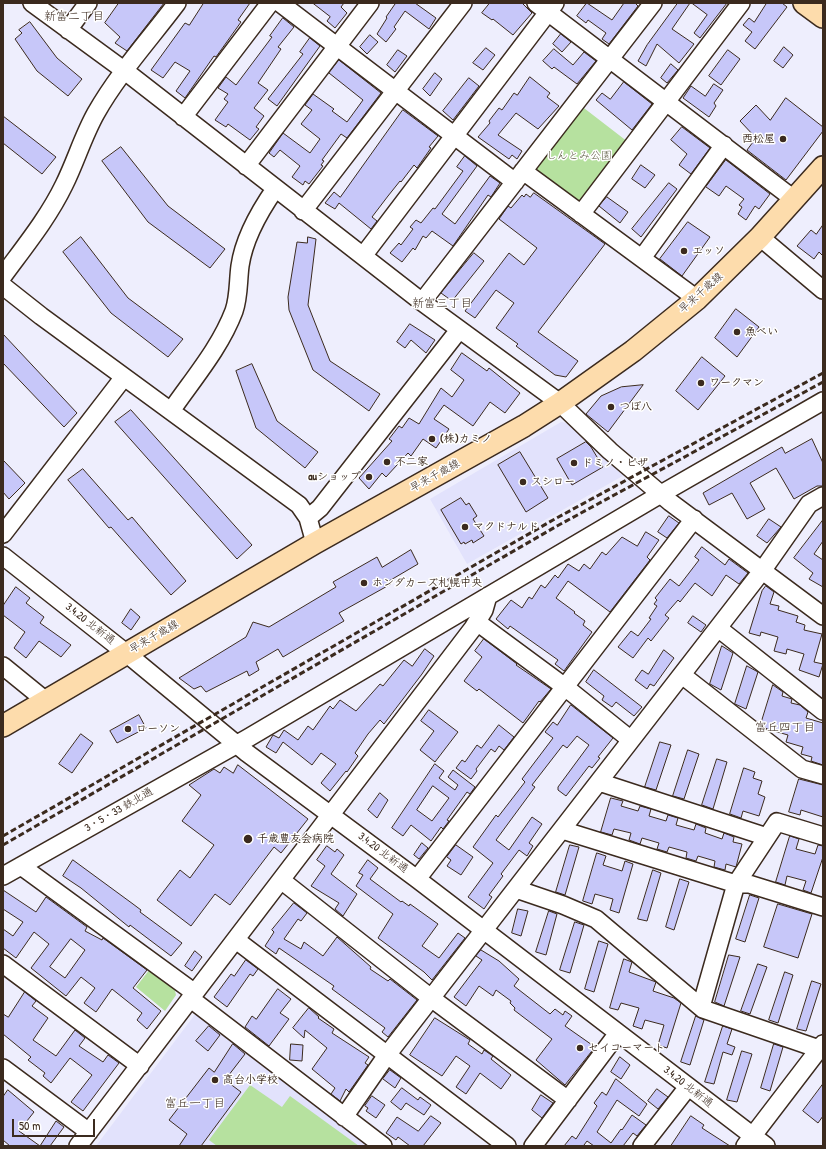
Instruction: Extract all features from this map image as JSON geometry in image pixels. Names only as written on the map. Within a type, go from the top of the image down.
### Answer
[{"type":"main road","points":[[804,3],[823,17]]},
{"type":"main road","name":"早来千歳線","points":[[3,726],[315,542],[524,426],[560,403],[633,351],[697,299],[760,237],[795,200],[823,167]]},
{"type":"street","points":[[32,3],[125,71],[303,211],[422,302],[560,403],[610,451],[661,494],[823,616]]},
{"type":"street","points":[[68,30],[88,3]]},
{"type":"street","points":[[3,276],[53,205],[72,167],[85,132],[110,90],[177,3]]},
{"type":"street","points":[[183,117],[270,3]]},
{"type":"street","points":[[280,3],[454,137],[581,214],[697,299]]},
{"type":"street","points":[[246,166],[370,3]]},
{"type":"street","points":[[303,211],[463,3]]},
{"type":"street","points":[[422,302],[653,3]]},
{"type":"street","points":[[581,214],[668,102],[741,3]]},
{"type":"street","points":[[363,256],[454,137],[547,6],[610,58],[795,200]]},
{"type":"street","points":[[642,258],[724,145]]},
{"type":"street","points":[[171,411],[215,350],[225,331],[234,310],[240,266],[245,246],[260,211],[275,189]]},
{"type":"street","points":[[760,237],[822,288]]},
{"type":"street","points":[[3,286],[299,505],[308,518],[315,542]]},
{"type":"street","points":[[308,518],[320,508],[459,330]]},
{"type":"street","points":[[3,534],[124,377]]},
{"type":"street","name":"3・5・33 鉄北通","points":[[3,876],[236,744],[661,494],[823,401]]},
{"type":"street","points":[[344,1117],[387,1055],[762,571],[809,504],[822,500]]},
{"type":"street","points":[[417,879],[694,519]]},
{"type":"street","name":"3.4.20 北新通","points":[[3,556],[126,653],[236,744],[417,879],[688,1087],[748,1141],[766,1146]]},
{"type":"street","points":[[78,1146],[477,622],[484,610],[488,596]]},
{"type":"street","points":[[477,622],[566,687],[631,740]]},
{"type":"street","points":[[718,628],[823,711]]},
{"type":"street","points":[[3,666],[46,700]]},
{"type":"street","points":[[682,675],[802,769],[823,775]]},
{"type":"street","points":[[599,782],[767,837]]},
{"type":"street","points":[[701,1007],[736,884],[777,822],[823,836]]},
{"type":"street","points":[[562,830],[736,884],[749,884],[823,907]]},
{"type":"street","points":[[21,866],[193,996],[344,1117],[383,1146]]},
{"type":"street","points":[[281,880],[431,998],[568,1100]]},
{"type":"street","points":[[516,889],[563,905],[596,919],[701,1007],[821,1046],[748,1141]]},
{"type":"street","points":[[236,940],[507,1146]]},
{"type":"street","points":[[4,966],[140,1066]]},
{"type":"street","points":[[533,1146],[618,1033]]},
{"type":"street","points":[[3,1068],[89,1132]]},
{"type":"street","points":[[642,1146],[688,1087]]},
{"type":"shaded area","points":[[561,422],[567,423],[628,473],[467,564],[430,499]]},
{"type":"shaded area","name":"高台小学校","points":[[196,1013],[373,1146],[96,1146]]},
{"type":"green space","name":"しんとみ公園","points":[[580,105],[628,142],[579,205],[532,168]]},
{"type":"green space","points":[[150,969],[174,987],[176,995],[165,1011],[136,987]]},
{"type":"green space","points":[[250,1085],[282,1107],[290,1096],[359,1146],[217,1146],[209,1140]]},
{"type":"building","points":[[119,3],[164,3],[127,51],[115,43],[120,37],[105,23]]},
{"type":"building","points":[[204,3],[250,3],[238,20],[241,22],[216,57],[214,56],[185,98],[176,91],[190,71],[175,62],[163,78],[151,70],[185,23],[189,25]]},
{"type":"building","points":[[313,3],[344,3],[341,7],[347,13],[335,28],[327,21],[330,17]]},
{"type":"building","points":[[394,3],[415,3],[436,18],[429,29],[405,11],[394,27],[396,29],[386,42],[377,34],[395,4]]},
{"type":"building","points":[[490,3],[522,3],[532,13],[513,35],[493,19],[492,20],[482,13]]},
{"type":"building","points":[[587,3],[612,20],[624,3],[635,3],[638,6],[609,44],[602,39],[606,33],[588,20],[586,23],[577,16]]},
{"type":"building","points":[[678,3],[690,3],[672,29],[694,44],[679,63],[657,44],[646,66],[638,61],[647,45]]},
{"type":"building","points":[[692,3],[727,3],[700,38],[694,33],[707,15]]},
{"type":"building","points":[[767,3],[782,3],[787,7],[755,49],[745,41],[752,32],[743,25],[749,18],[754,22]]},
{"type":"building","points":[[283,18],[294,27],[278,47],[281,49],[258,83],[268,90],[254,108],[264,116],[256,127],[259,129],[250,140],[228,124],[226,127],[215,120],[228,102],[224,99],[228,94],[218,88],[226,77],[236,85],[272,37],[270,36]]},
{"type":"building","points":[[30,22],[57,58],[82,79],[68,96],[37,71],[15,39],[22,33],[19,30]]},
{"type":"building","points":[[561,34],[571,42],[562,52],[553,44]]},
{"type":"building","points":[[370,35],[378,42],[367,54],[360,47]]},
{"type":"building","points":[[310,38],[320,46],[277,106],[268,99],[303,54],[300,52]]},
{"type":"building","points":[[784,47],[793,55],[783,68],[774,61]]},
{"type":"building","points":[[486,48],[495,55],[483,70],[473,63]]},
{"type":"building","points":[[554,49],[573,65],[584,52],[596,61],[577,84],[554,67],[552,69],[543,61]]},
{"type":"building","points":[[398,50],[407,56],[395,72],[387,65]]},
{"type":"building","points":[[728,50],[740,59],[721,85],[709,76]]},
{"type":"building","points":[[339,60],[381,93],[347,138],[341,134],[322,160],[324,161],[321,165],[323,166],[309,184],[305,181],[303,185],[292,177],[300,166],[280,150],[274,157],[269,153],[283,133],[310,153],[320,139],[301,124],[312,110],[305,105],[313,94],[334,109],[332,111],[347,122],[363,100],[329,73]]},
{"type":"building","points":[[671,64],[678,70],[667,83],[661,78]]},
{"type":"building","points":[[435,73],[442,79],[430,96],[423,89]]},
{"type":"building","points":[[530,77],[550,93],[547,97],[559,106],[538,129],[516,113],[498,135],[522,151],[517,159],[512,155],[509,159],[478,137],[490,123],[489,121],[499,108],[502,110],[514,93],[517,95]]},
{"type":"building","points":[[469,78],[479,86],[453,120],[443,111]]},
{"type":"building","points":[[624,82],[652,104],[632,130],[596,100],[602,93],[610,99]]},
{"type":"building","points":[[714,84],[723,90],[714,103],[716,106],[709,117],[683,98],[691,86],[705,96]]},
{"type":"building","points":[[786,98],[823,127],[823,131],[786,180],[747,150],[756,138],[740,121],[756,105],[770,120]]},
{"type":"building","points":[[403,110],[438,136],[429,147],[431,148],[417,168],[414,165],[372,217],[377,221],[371,229],[339,203],[335,209],[325,203],[334,192],[340,197]]},
{"type":"building","points":[[3,116],[56,157],[42,174],[3,143]]},
{"type":"building","points":[[682,127],[710,148],[691,174],[679,165],[687,154],[671,140]]},
{"type":"building","points":[[121,147],[168,206],[225,249],[210,268],[148,222],[102,161]]},
{"type":"building","points":[[465,156],[477,166],[442,214],[455,224],[490,176],[500,183],[491,197],[488,195],[453,246],[432,231],[426,238],[423,236],[415,250],[413,248],[402,262],[390,253],[399,243],[401,245],[413,229],[410,227],[416,220],[421,223],[433,208],[435,209],[463,171],[457,167]]},
{"type":"building","points":[[726,160],[770,194],[759,209],[755,206],[746,220],[738,214],[742,207],[739,205],[744,199],[726,186],[719,196],[706,187]]},
{"type":"building","points":[[641,165],[655,175],[645,188],[632,179]]},
{"type":"building","points":[[669,183],[677,189],[641,237],[632,229]]},
{"type":"building","points":[[534,193],[605,244],[538,332],[578,361],[566,377],[555,375],[516,346],[518,344],[496,328],[514,303],[496,290],[475,318],[465,311],[509,253],[524,265],[537,248],[499,219],[508,206],[511,208],[522,195],[524,197],[526,194],[530,197]]},
{"type":"building","points":[[607,197],[628,212],[620,223],[599,206]]},
{"type":"building","points":[[688,222],[710,237],[682,276],[660,259]]},
{"type":"building","points":[[823,225],[823,256],[819,252],[814,259],[797,246],[811,230],[816,234]]},
{"type":"building","points":[[81,237],[128,298],[183,339],[168,357],[111,313],[63,252]]},
{"type":"building","points":[[308,237],[316,239],[308,305],[330,361],[380,394],[369,411],[313,370],[289,310],[288,297],[297,242],[307,243]]},
{"type":"building","points":[[474,253],[484,261],[452,301],[441,293]]},
{"type":"building","points":[[736,309],[759,327],[737,357],[715,338]]},
{"type":"building","points":[[410,324],[435,340],[426,353],[411,340],[405,348],[397,342]]},
{"type":"building","points":[[3,334],[77,413],[64,427],[3,363]]},
{"type":"building","points":[[462,353],[487,371],[489,368],[520,393],[505,413],[490,402],[473,426],[444,405],[434,419],[449,429],[436,448],[423,439],[411,456],[408,453],[386,477],[382,473],[369,489],[359,478],[392,441],[389,439],[399,426],[402,428],[409,418],[419,424],[441,388],[452,397],[464,380],[451,370]]},
{"type":"building","points":[[702,357],[725,376],[698,410],[676,391]]},
{"type":"building","points":[[252,364],[277,421],[318,452],[305,468],[256,428],[236,371]]},
{"type":"building","points":[[643,385],[608,432],[586,414],[601,396],[621,387]]},
{"type":"building","points":[[131,410],[252,545],[237,559],[115,422]]},
{"type":"building","points":[[812,439],[823,463],[823,486],[817,486],[794,499],[776,468],[750,483],[765,509],[747,519],[732,493],[709,505],[703,493],[782,447],[785,453]]},
{"type":"building","points":[[586,442],[591,447],[603,467],[572,485],[557,459]]},
{"type":"building","name":"スシロー","points":[[520,452],[548,498],[526,512],[498,465]]},
{"type":"building","points":[[3,460],[25,483],[9,499],[3,492]]},
{"type":"building","points":[[83,469],[128,520],[132,517],[186,581],[171,595],[111,527],[109,528],[68,480]]},
{"type":"building","name":"マクドナルド","points":[[461,498],[466,505],[469,503],[477,516],[473,519],[484,536],[473,543],[472,540],[465,544],[464,542],[461,544],[441,510]]},
{"type":"building","points":[[669,516],[679,523],[667,538],[658,532]]},
{"type":"building","points":[[769,519],[781,527],[767,543],[757,536]]},
{"type":"building","points":[[823,520],[823,541],[814,554],[823,560],[823,587],[809,579],[813,573],[794,558]]},
{"type":"building","points":[[646,532],[659,540],[647,557],[650,560],[610,612],[568,581],[556,598],[585,621],[583,625],[592,632],[564,671],[555,664],[558,660],[510,626],[508,629],[496,619],[511,600],[522,608],[529,597],[532,599],[541,585],[545,588],[555,575],[558,578],[568,564],[579,571],[584,564],[590,569],[602,552],[606,555],[622,537],[637,546]]},
{"type":"building","points":[[702,547],[725,565],[729,559],[748,573],[739,584],[726,575],[712,596],[695,583],[680,602],[678,600],[665,615],[669,618],[651,641],[648,638],[633,658],[618,647],[631,631],[638,636],[651,619],[649,618],[657,606],[654,604],[657,600],[655,598],[670,579],[679,586],[699,560],[695,557]]},
{"type":"building","points":[[411,550],[418,564],[389,581],[391,584],[339,613],[344,621],[283,657],[278,649],[256,662],[259,670],[249,676],[247,671],[206,692],[201,686],[194,689],[179,678],[246,637],[253,622],[269,627],[336,587],[333,582],[377,557],[382,567]]},
{"type":"building","points":[[766,586],[774,592],[770,604],[779,606],[778,610],[798,616],[796,622],[805,625],[804,630],[822,634],[814,662],[823,664],[819,677],[799,670],[804,654],[787,649],[786,654],[774,651],[778,637],[761,632],[760,636],[749,633],[762,591]]},
{"type":"building","points":[[16,587],[30,598],[26,603],[44,617],[40,623],[71,645],[61,657],[39,641],[26,658],[14,648],[25,632],[3,615],[3,606]]},
{"type":"building","points":[[131,609],[140,617],[131,630],[122,623]]},
{"type":"building","points":[[693,616],[706,625],[701,632],[688,623]]},
{"type":"building","points":[[484,639],[517,664],[516,665],[551,689],[540,702],[539,701],[523,723],[479,689],[477,691],[464,681],[482,657],[475,651]]},
{"type":"building","points":[[722,646],[733,653],[721,690],[710,684]]},
{"type":"building","points":[[425,649],[434,656],[422,674],[384,724],[380,720],[368,734],[355,753],[358,756],[347,772],[346,771],[330,791],[321,783],[336,764],[321,753],[312,765],[283,742],[276,753],[266,747],[273,735],[279,738],[284,730],[298,740],[308,726],[313,730],[330,706],[333,709],[340,700],[356,711],[380,684],[383,686],[404,660],[412,666]]},
{"type":"building","points":[[664,650],[674,658],[654,686],[650,684],[647,689],[635,680],[642,670],[648,674]]},
{"type":"building","points":[[747,666],[758,672],[746,709],[735,704]]},
{"type":"building","points":[[594,670],[642,707],[634,716],[616,702],[612,707],[602,700],[604,696],[586,682]]},
{"type":"building","points":[[773,685],[783,692],[782,696],[792,699],[791,703],[800,705],[808,712],[806,718],[823,723],[823,765],[811,761],[812,757],[801,754],[803,747],[786,742],[788,735],[767,729],[761,724]]},
{"type":"building","points":[[571,705],[613,738],[598,757],[600,758],[592,768],[589,766],[566,796],[558,790],[558,787],[589,745],[577,736],[567,748],[563,745],[532,785],[535,787],[496,840],[509,850],[532,817],[542,824],[529,843],[533,846],[527,856],[519,850],[501,874],[503,876],[489,895],[492,897],[484,909],[468,897],[493,863],[473,847],[496,815],[498,817],[525,782],[522,779],[553,738],[545,732],[553,722],[557,725]]},
{"type":"building","points":[[429,710],[458,732],[435,762],[420,750],[434,731],[421,721]]},
{"type":"building","name":"ローソン","points":[[139,715],[146,728],[117,743],[110,731]]},
{"type":"building","points":[[499,725],[514,737],[504,750],[499,746],[495,752],[491,749],[476,769],[477,771],[471,779],[456,768],[462,760],[465,762],[477,745],[481,748]]},
{"type":"building","points":[[81,734],[93,743],[72,773],[59,764]]},
{"type":"building","points":[[660,742],[671,745],[656,790],[645,787]]},
{"type":"building","points":[[688,750],[699,754],[684,799],[673,796]]},
{"type":"building","points":[[717,759],[727,762],[713,809],[702,805]]},
{"type":"building","points":[[435,764],[444,771],[439,778],[455,790],[458,785],[448,777],[453,770],[475,787],[470,794],[467,792],[447,820],[449,821],[443,829],[441,827],[431,841],[411,825],[403,836],[392,828]],"holes":[[[433,786],[449,798],[432,821],[417,810]]]},
{"type":"building","points":[[238,765],[308,819],[281,853],[274,847],[230,905],[215,894],[191,926],[157,900],[180,870],[190,878],[214,845],[182,821],[201,795],[189,785],[214,769],[220,773],[224,767],[233,773]]},
{"type":"building","points":[[744,768],[755,772],[753,778],[762,781],[758,794],[765,797],[759,816],[743,811],[741,818],[730,814]]},
{"type":"building","points":[[799,779],[823,785],[823,817],[801,810],[800,815],[789,812]]},
{"type":"building","points":[[380,793],[388,800],[377,818],[368,810]]},
{"type":"building","points":[[611,798],[623,801],[621,806],[638,811],[640,806],[651,809],[649,816],[666,821],[668,815],[678,818],[676,825],[694,830],[696,824],[706,828],[705,833],[722,839],[724,833],[734,837],[733,842],[742,844],[736,867],[726,864],[725,870],[714,867],[715,861],[698,856],[696,861],[686,858],[687,852],[669,847],[667,852],[657,849],[659,843],[642,838],[640,844],[629,840],[631,833],[614,829],[612,835],[601,832]]},
{"type":"building","points":[[790,836],[799,839],[796,849],[815,854],[818,845],[823,846],[823,857],[811,893],[803,890],[806,881],[787,876],[785,885],[776,882]]},
{"type":"building","points":[[422,843],[428,848],[419,859],[414,855]]},
{"type":"building","points":[[456,845],[473,857],[461,875],[447,866],[451,860],[447,857]]},
{"type":"building","points":[[570,845],[579,847],[565,895],[556,892]]},
{"type":"building","points":[[327,846],[335,852],[337,849],[344,855],[331,874],[357,894],[343,916],[335,909],[339,903],[311,886],[325,866],[317,860]]},
{"type":"building","points":[[597,853],[606,856],[603,865],[622,871],[625,861],[633,864],[619,913],[610,910],[613,899],[595,894],[592,904],[583,901]]},
{"type":"building","points":[[73,860],[141,910],[140,912],[182,943],[171,956],[130,925],[129,927],[81,888],[63,876]]},
{"type":"building","points":[[368,860],[378,868],[370,879],[401,902],[402,901],[409,906],[410,904],[438,924],[422,946],[439,958],[458,933],[465,938],[432,980],[424,972],[378,938],[393,914],[356,886],[363,875],[359,873]]},
{"type":"building","points":[[653,870],[661,873],[647,921],[638,919]]},
{"type":"building","points":[[680,879],[689,882],[674,930],[666,927]]},
{"type":"building","points":[[3,890],[36,912],[46,897],[87,927],[85,931],[102,940],[103,938],[147,970],[133,988],[161,1011],[147,1029],[137,1020],[142,1013],[112,989],[96,1012],[84,1003],[95,988],[81,977],[66,996],[31,968],[49,944],[34,932],[16,958],[3,948],[3,929],[13,936],[23,922],[3,909]],"holes":[[[71,939],[85,950],[65,978],[50,967]]]},
{"type":"building","points":[[750,895],[759,898],[745,942],[736,939]]},
{"type":"building","points":[[294,903],[307,913],[301,921],[298,919],[284,939],[301,949],[304,942],[323,956],[337,937],[371,967],[370,969],[388,981],[390,979],[417,1000],[388,1037],[382,1032],[385,1028],[332,989],[334,986],[279,948],[276,954],[265,946],[274,932],[272,930]]},
{"type":"building","points":[[778,904],[812,914],[798,958],[764,947]]},
{"type":"building","points":[[518,909],[528,911],[521,936],[512,933]]},
{"type":"building","points":[[549,911],[557,914],[546,955],[536,952]]},
{"type":"building","points":[[575,922],[584,925],[570,973],[560,970]]},
{"type":"building","points":[[599,941],[608,944],[594,992],[585,989]]},
{"type":"building","points":[[481,950],[499,961],[519,979],[514,986],[550,1014],[555,1009],[563,1015],[565,1011],[572,1016],[565,1026],[595,1047],[565,1085],[536,1060],[552,1039],[514,1010],[515,1008],[510,1003],[511,1001],[496,990],[493,996],[479,986],[466,1006],[454,997],[482,960],[476,956]]},
{"type":"building","points":[[195,951],[202,957],[192,971],[185,966]]},
{"type":"building","points":[[729,955],[740,957],[724,1006],[715,1002]]},
{"type":"building","points":[[624,959],[632,962],[629,972],[656,982],[653,991],[674,998],[681,1003],[667,1048],[658,1045],[664,1025],[645,1020],[642,1029],[633,1026],[639,1008],[621,1003],[618,1010],[610,1008]]},
{"type":"building","points":[[246,960],[258,969],[253,976],[250,974],[227,1007],[214,997],[231,974],[234,976]]},
{"type":"building","points":[[758,964],[767,967],[750,1014],[741,1011]]},
{"type":"building","points":[[785,972],[793,975],[778,1023],[769,1020]]},
{"type":"building","points":[[812,981],[821,984],[806,1031],[797,1029]]},
{"type":"building","points":[[278,989],[291,999],[280,1013],[289,1019],[269,1046],[245,1027],[252,1016],[256,1019]]},
{"type":"building","points":[[25,992],[36,1001],[32,1006],[48,1018],[33,1040],[56,1056],[75,1030],[85,1038],[79,1046],[103,1062],[108,1055],[119,1063],[83,1111],[71,1102],[92,1075],[70,1058],[51,1083],[43,1076],[45,1073],[28,1060],[31,1057],[3,1034],[3,1014],[8,1017]]},
{"type":"building","points":[[309,1008],[319,1017],[318,1018],[334,1029],[332,1033],[369,1057],[365,1063],[368,1065],[349,1092],[346,1089],[340,1101],[331,1094],[335,1088],[312,1069],[327,1048],[305,1030],[304,1038],[293,1028]]},
{"type":"building","points":[[696,1016],[704,1020],[690,1065],[681,1062]]},
{"type":"building","points":[[435,1018],[470,1040],[468,1044],[482,1054],[484,1050],[493,1056],[491,1059],[511,1075],[501,1089],[480,1073],[466,1094],[456,1087],[470,1066],[456,1056],[442,1076],[410,1055]]},
{"type":"building","points":[[209,1026],[220,1035],[208,1051],[196,1041]]},
{"type":"building","points":[[723,1026],[732,1029],[727,1044],[735,1047],[732,1055],[723,1052],[714,1084],[705,1082]]},
{"type":"building","points":[[233,1044],[245,1054],[225,1080],[241,1092],[201,1146],[179,1146],[187,1134],[169,1120],[209,1068],[214,1072]]},
{"type":"building","points":[[291,1044],[303,1045],[302,1061],[290,1060]]},
{"type":"building","points":[[774,1044],[783,1047],[770,1091],[761,1088]]},
{"type":"building","points":[[742,1051],[752,1054],[737,1102],[727,1100]]},
{"type":"building","points":[[620,1057],[630,1065],[621,1079],[611,1072]]},
{"type":"building","points":[[390,1070],[401,1078],[395,1088],[383,1079]]},
{"type":"building","points":[[616,1079],[647,1104],[639,1116],[617,1100],[597,1132],[611,1143],[632,1115],[646,1125],[637,1136],[633,1133],[623,1146],[594,1146],[587,1141],[584,1145],[586,1146],[564,1146],[572,1136],[576,1139],[597,1106],[594,1103],[602,1092],[606,1095]]},
{"type":"building","points":[[823,1084],[823,1116],[818,1123],[803,1111]]},
{"type":"building","points":[[402,1088],[418,1100],[420,1097],[431,1105],[424,1115],[406,1103],[401,1110],[391,1102]]},
{"type":"building","points":[[657,1089],[668,1097],[658,1109],[648,1101]]},
{"type":"building","points":[[8,1090],[34,1112],[19,1131],[40,1146],[10,1146],[3,1140],[3,1097]]},
{"type":"building","points":[[541,1095],[553,1103],[542,1118],[532,1110]]},
{"type":"building","points":[[372,1096],[385,1105],[376,1118],[366,1111],[368,1108],[365,1106]]},
{"type":"building","points":[[431,1116],[441,1123],[423,1146],[410,1146],[398,1137],[396,1140],[386,1133],[397,1117],[418,1131]]},
{"type":"building","points":[[691,1116],[704,1125],[702,1128],[730,1146],[671,1146]]},
{"type":"building","points":[[56,1121],[64,1127],[50,1146],[40,1146]]},
{"type":"railway","points":[[3,836],[553,520],[823,373]]},
{"type":"railway","points":[[3,845],[557,526],[823,382]]},
{"type":"place","name":"西松屋","points":[[783,139]]},
{"type":"place","name":"エッソ","points":[[684,251]]},
{"type":"place","name":"魚べい","points":[[737,332]]},
{"type":"place","name":"ワークマン","points":[[701,383]]},
{"type":"place","name":"つぼ八","points":[[611,407]]},
{"type":"place","name":"(株)カミノ","points":[[432,439]]},
{"type":"place","name":"不二家","points":[[387,462]]},
{"type":"place","name":"ドミノ・ピザ","points":[[574,463]]},
{"type":"place","name":"auショップ","points":[[369,477]]},
{"type":"place","name":"スシロー","points":[[523,482]]},
{"type":"place","name":"マクドナルド","points":[[465,527]]},
{"type":"place","name":"ホンダカーズ札幌中央","points":[[364,583]]},
{"type":"place","name":"ローソン","points":[[128,729]]},
{"type":"place","name":"千歳豊友会病院","points":[[248,839]]},
{"type":"place","name":"セイコーマート","points":[[580,1048]]},
{"type":"place","name":"高台小学校","points":[[215,1080]]},
{"type":"district","name":"新富二丁目","points":[[74,17]]},
{"type":"district","name":"新富三丁目","points":[[442,304]]},
{"type":"district","name":"富丘四丁目","points":[[785,728]]},
{"type":"district","name":"富丘一丁目","points":[[195,1104]]}]
